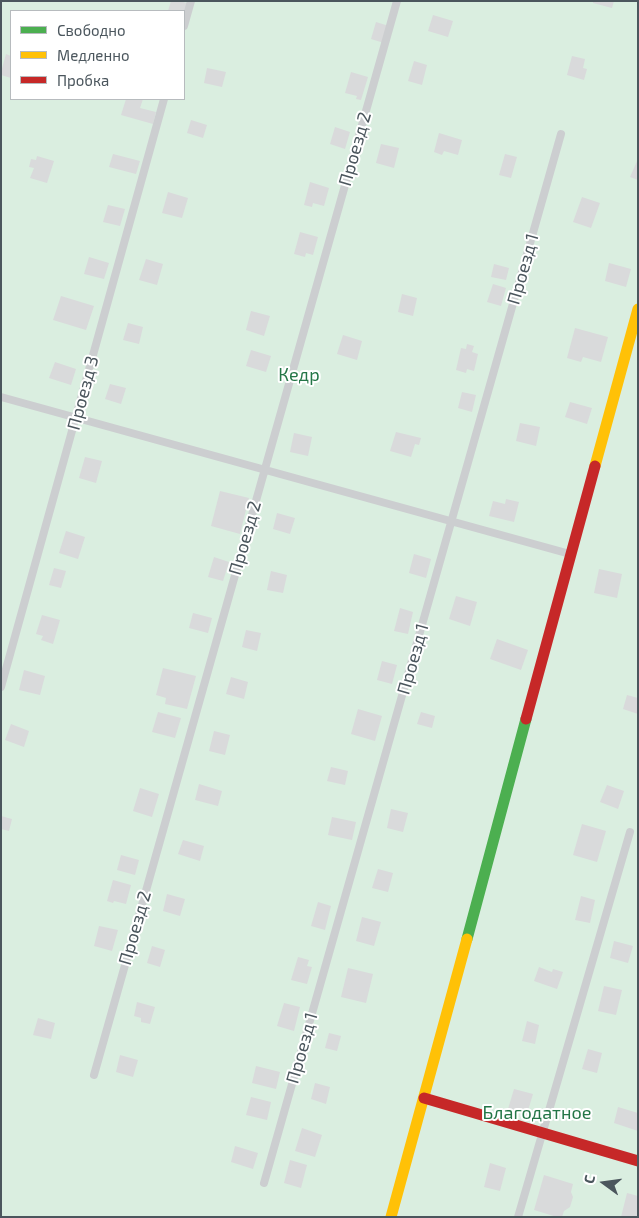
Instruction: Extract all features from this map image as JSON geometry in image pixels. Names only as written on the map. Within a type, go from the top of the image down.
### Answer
[{"type":"street","points":[[391,1217],[638,309]]},
{"type":"street","points":[[424,1098],[638,1161]]},
{"type":"lane","points":[[185,22],[190,1]]},
{"type":"lane","name":"Проезд 2","points":[[94,1075],[397,1]]},
{"type":"lane","name":"Проезд 3","points":[[1,687],[164,100]]},
{"type":"lane","name":"Проезд 1","points":[[264,1183],[561,134]]},
{"type":"lane","points":[[1,396],[571,554]]},
{"type":"lane","points":[[518,1217],[630,832]]},
{"type":"green space","name":"Кедр","points":[[1,1],[638,1],[638,1217],[1,1217]]},
{"type":"building","points":[[171,1],[180,1],[193,5],[185,17],[185,10],[168,10]]},
{"type":"building","points":[[593,1],[614,1],[612,8],[593,3]]},
{"type":"building","points":[[433,15],[453,21],[448,37],[428,31]]},
{"type":"building","points":[[376,22],[389,26],[384,43],[371,39]]},
{"type":"building","points":[[6,54],[10,56],[10,78],[1,75]]},
{"type":"building","points":[[572,56],[585,59],[583,68],[587,69],[584,80],[567,75]]},
{"type":"building","points":[[414,61],[427,65],[422,85],[408,81]]},
{"type":"building","points":[[207,68],[226,72],[222,87],[204,83]]},
{"type":"building","points":[[351,72],[368,77],[361,100],[356,99],[357,96],[345,93]]},
{"type":"building","points":[[126,100],[143,100],[140,108],[156,112],[153,124],[121,115]]},
{"type":"building","points":[[191,120],[207,125],[203,138],[187,133]]},
{"type":"building","points":[[335,127],[350,132],[345,149],[330,144]]},
{"type":"building","points":[[439,133],[462,140],[458,155],[444,151],[442,155],[434,152]]},
{"type":"building","points":[[381,144],[399,148],[394,168],[376,163]]},
{"type":"building","points":[[113,154],[140,161],[136,174],[109,167]]},
{"type":"building","points":[[505,154],[517,157],[511,178],[499,175]]},
{"type":"building","points":[[37,156],[54,161],[47,183],[30,178],[34,168],[29,167],[31,159],[36,160]]},
{"type":"building","points":[[638,159],[638,180],[630,177]]},
{"type":"building","points":[[310,182],[329,188],[324,206],[313,203],[312,207],[304,205]]},
{"type":"building","points":[[168,192],[188,198],[182,218],[162,213]]},
{"type":"building","points":[[582,197],[600,203],[591,228],[573,222]]},
{"type":"building","points":[[108,205],[125,209],[120,226],[103,222]]},
{"type":"building","points":[[300,232],[318,237],[313,255],[306,253],[305,257],[294,254]]},
{"type":"building","points":[[89,257],[109,263],[104,279],[84,274]]},
{"type":"building","points":[[146,259],[163,264],[157,285],[139,280]]},
{"type":"building","points":[[609,263],[631,269],[626,287],[605,281]]},
{"type":"building","points":[[494,264],[509,268],[506,280],[491,277]]},
{"type":"building","points":[[493,284],[506,288],[501,306],[487,302]]},
{"type":"building","points":[[402,294],[417,298],[413,316],[398,312]]},
{"type":"building","points":[[61,296],[94,306],[86,330],[53,320]]},
{"type":"building","points":[[251,311],[270,316],[264,336],[246,330]]},
{"type":"building","points":[[128,323],[143,327],[139,344],[123,340]]},
{"type":"building","points":[[575,328],[608,337],[601,362],[583,357],[581,362],[567,358]]},
{"type":"building","points":[[343,335],[362,341],[357,360],[337,354]]},
{"type":"building","points":[[467,344],[474,346],[472,352],[478,354],[474,371],[467,369],[466,373],[456,370],[461,348],[466,349]]},
{"type":"building","points":[[251,350],[271,356],[266,372],[246,366]]},
{"type":"building","points":[[55,362],[76,369],[71,385],[49,378]]},
{"type":"building","points":[[110,384],[126,388],[121,404],[105,399]]},
{"type":"building","points":[[462,392],[476,395],[472,412],[458,408]]},
{"type":"building","points":[[570,402],[592,408],[587,424],[565,417]]},
{"type":"building","points":[[520,423],[540,427],[536,446],[516,441]]},
{"type":"building","points":[[396,432],[421,438],[419,445],[415,444],[411,457],[390,451]]},
{"type":"building","points":[[294,433],[312,437],[308,456],[290,452]]},
{"type":"building","points":[[85,457],[102,461],[96,483],[79,478]]},
{"type":"building","points":[[220,491],[249,498],[240,534],[211,526]]},
{"type":"building","points":[[506,499],[519,502],[514,522],[489,516],[493,501],[505,504]]},
{"type":"building","points":[[277,513],[295,518],[290,534],[273,529]]},
{"type":"building","points":[[66,531],[85,537],[78,559],[59,553]]},
{"type":"building","points":[[414,554],[431,559],[426,578],[409,573]]},
{"type":"building","points":[[214,557],[229,562],[223,581],[208,577]]},
{"type":"building","points":[[54,568],[66,571],[61,588],[49,585]]},
{"type":"building","points":[[599,569],[622,574],[617,598],[594,593]]},
{"type":"building","points":[[271,571],[287,575],[283,593],[267,590]]},
{"type":"building","points":[[456,596],[477,602],[470,626],[449,619]]},
{"type":"building","points":[[400,608],[413,612],[408,634],[394,631]]},
{"type":"building","points":[[193,613],[212,618],[208,633],[189,628]]},
{"type":"building","points":[[42,615],[60,620],[53,644],[41,640],[43,636],[36,634]]},
{"type":"building","points":[[246,630],[261,633],[257,651],[242,647]]},
{"type":"building","points":[[497,639],[528,650],[521,670],[490,659]]},
{"type":"building","points":[[382,661],[397,665],[392,684],[377,680]]},
{"type":"building","points":[[163,668],[196,676],[187,709],[165,704],[166,698],[156,695]]},
{"type":"building","points":[[24,670],[45,676],[40,695],[19,690]]},
{"type":"building","points":[[231,677],[248,682],[244,699],[226,694]]},
{"type":"building","points":[[627,695],[638,698],[638,714],[623,709]]},
{"type":"building","points":[[358,709],[382,716],[375,741],[351,734]]},
{"type":"building","points":[[158,712],[181,718],[175,738],[152,732]]},
{"type":"building","points":[[421,712],[435,716],[432,728],[417,724]]},
{"type":"building","points":[[11,724],[29,731],[24,747],[5,740]]},
{"type":"building","points":[[214,731],[230,735],[225,755],[209,751]]},
{"type":"building","points":[[331,767],[348,771],[345,785],[327,781]]},
{"type":"building","points":[[199,784],[222,791],[218,806],[195,800]]},
{"type":"building","points":[[607,785],[624,791],[618,809],[600,802]]},
{"type":"building","points":[[140,788],[159,794],[152,817],[133,811]]},
{"type":"building","points":[[391,809],[408,813],[403,832],[387,828]]},
{"type":"building","points":[[1,816],[12,819],[9,831],[1,829]]},
{"type":"building","points":[[332,817],[356,822],[352,840],[328,835]]},
{"type":"building","points":[[582,824],[606,831],[597,862],[573,855]]},
{"type":"building","points":[[183,840],[204,846],[200,861],[178,854]]},
{"type":"building","points":[[121,855],[139,860],[135,875],[117,870]]},
{"type":"building","points":[[378,869],[393,873],[388,892],[372,888]]},
{"type":"building","points":[[113,880],[131,885],[126,904],[107,901]]},
{"type":"building","points":[[167,894],[185,899],[180,916],[163,911]]},
{"type":"building","points":[[581,896],[595,900],[590,923],[575,920]]},
{"type":"building","points":[[318,902],[331,906],[325,930],[311,926]]},
{"type":"building","points":[[362,917],[381,922],[374,946],[356,941]]},
{"type":"building","points":[[99,926],[118,930],[112,951],[94,946]]},
{"type":"building","points":[[614,941],[633,946],[628,963],[610,958]]},
{"type":"building","points":[[152,946],[165,950],[160,967],[147,963]]},
{"type":"building","points":[[298,957],[309,960],[307,966],[312,967],[307,984],[291,980]]},
{"type":"building","points":[[539,967],[552,972],[553,969],[563,972],[557,989],[534,981]]},
{"type":"building","points":[[348,968],[373,974],[366,1003],[341,997]]},
{"type":"building","points":[[604,986],[622,990],[616,1015],[598,1011]]},
{"type":"building","points":[[137,1002],[155,1007],[150,1024],[141,1022],[141,1018],[134,1016]]},
{"type":"building","points":[[284,1003],[300,1007],[294,1031],[277,1026]]},
{"type":"building","points":[[38,1018],[55,1023],[51,1039],[33,1035]]},
{"type":"building","points":[[527,1021],[539,1025],[535,1044],[522,1041]]},
{"type":"building","points":[[329,1033],[341,1036],[337,1051],[325,1048]]},
{"type":"building","points":[[588,1049],[602,1053],[597,1073],[582,1069]]},
{"type":"building","points":[[120,1055],[138,1060],[133,1077],[116,1072]]},
{"type":"building","points":[[256,1066],[280,1072],[276,1089],[252,1083]]},
{"type":"building","points":[[315,1083],[330,1087],[326,1104],[311,1099]]},
{"type":"building","points":[[514,1089],[533,1094],[527,1114],[508,1109]]},
{"type":"building","points":[[251,1097],[271,1102],[267,1120],[246,1115]]},
{"type":"building","points":[[618,1107],[638,1113],[638,1131],[614,1123]]},
{"type":"building","points":[[302,1128],[322,1135],[315,1157],[295,1151]]},
{"type":"building","points":[[235,1146],[258,1153],[253,1169],[231,1162]]},
{"type":"building","points":[[290,1160],[307,1165],[301,1188],[284,1183]]},
{"type":"building","points":[[490,1163],[506,1168],[500,1191],[484,1187]]},
{"type":"building","points":[[544,1175],[573,1184],[571,1192],[573,1197],[570,1207],[564,1211],[562,1217],[534,1210]]},
{"type":"building","points":[[627,1193],[638,1196],[638,1217],[621,1217]]},
{"type":"traffic: fast","points":[[467,939],[526,719]]},
{"type":"traffic: slow","points":[[595,466],[638,309]]},
{"type":"traffic: slow","points":[[391,1217],[467,939]]},
{"type":"traffic: jam","points":[[526,719],[595,466]]},
{"type":"traffic: jam","points":[[424,1098],[638,1161]]},
{"type":"park label","name":"Благодатное","points":[[537,1113]]}]
